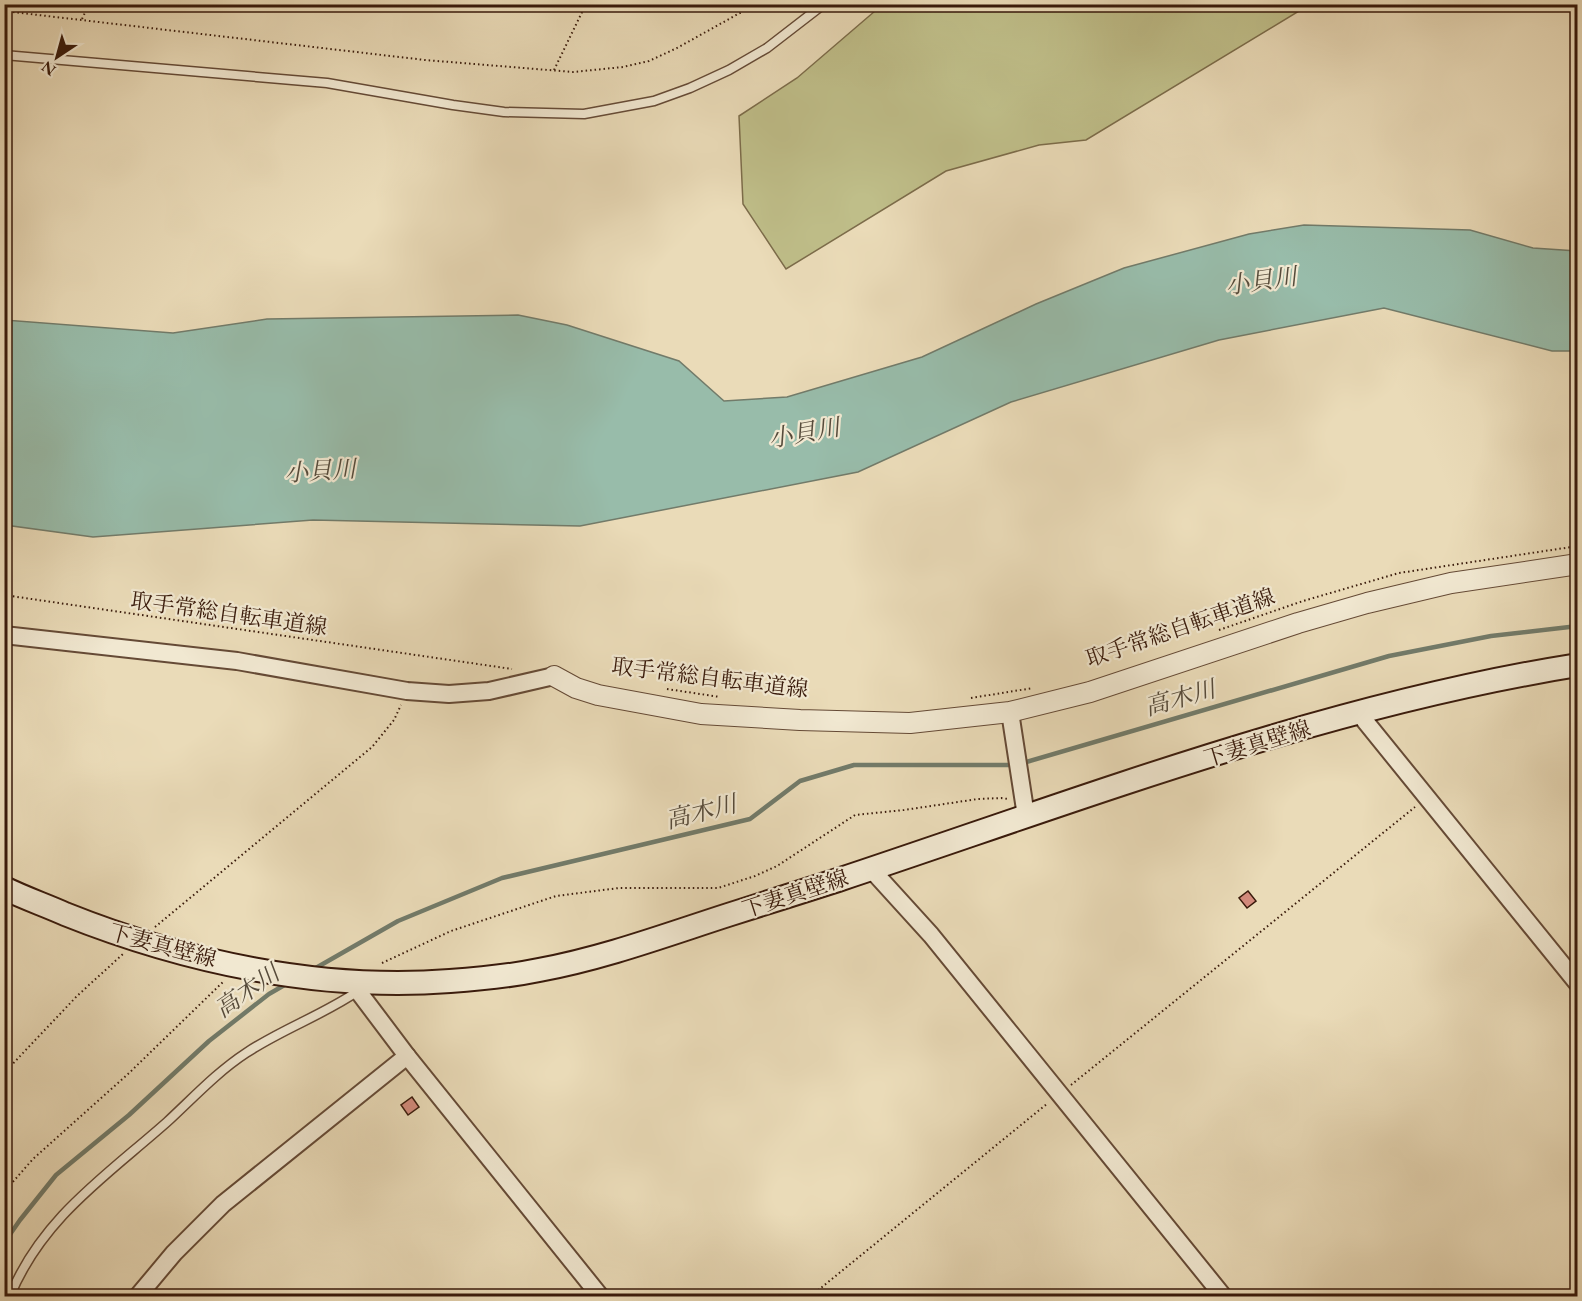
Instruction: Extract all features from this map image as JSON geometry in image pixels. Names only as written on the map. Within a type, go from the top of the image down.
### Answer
[{"type":"main road","name":"下妻真壁線","points":[[4,888],[89,924],[139,941],[247,967],[296,976],[355,984],[402,983],[447,981],[539,970],[648,941],[871,868],[1024,807],[1210,756],[1360,711],[1507,676],[1578,665]]},
{"type":"street","points":[[4,635],[237,662],[407,692],[449,694],[489,691],[554,676],[576,688],[598,695],[701,714],[910,723],[1010,712],[1090,692],[1298,623],[1367,603],[1451,583],[1578,564]]},
{"type":"street","points":[[1360,711],[1365,721],[1426,798],[1578,984]]},
{"type":"street","points":[[1010,712],[1024,807]]},
{"type":"street","points":[[871,868],[926,930],[1223,1296]]},
{"type":"street","points":[[355,984],[407,1056],[600,1296]]},
{"type":"street","points":[[138,1296],[174,1253],[222,1204],[407,1056]]},
{"type":"lane","points":[[4,55],[327,83],[504,112],[584,114],[654,101],[690,88],[729,70],[767,48],[824,4]]},
{"type":"lane","points":[[10,1296],[24,1265],[65,1213],[95,1182],[244,1054],[273,1036],[347,999],[355,984]]},
{"type":"path","points":[[82,19],[89,4]]},
{"type":"path","points":[[554,70],[586,4]]},
{"type":"path","points":[[4,10],[424,60],[573,72],[623,67],[649,61],[756,4]]},
{"type":"path","name":"取手常総自転車道線","points":[[1213,632],[1303,601],[1399,573],[1578,546]]},
{"type":"path","name":"取手常総自転車道線","points":[[4,595],[519,670]]},
{"type":"path","points":[[961,700],[1037,687]]},
{"type":"path","name":"取手常総自転車道線","points":[[668,690],[727,698]]},
{"type":"path","points":[[4,1074],[77,996],[139,941],[372,747],[394,720],[407,692]]},
{"type":"path","points":[[382,963],[450,931],[556,896],[620,888],[718,888],[777,866],[855,815],[1001,798],[1024,807]]},
{"type":"path","points":[[811,1296],[1426,798]]},
{"type":"path","points":[[4,1192],[33,1159],[127,1075],[203,1001],[247,967]]},
{"type":"shaded area","points":[[882,5],[1309,5],[1086,140],[1039,145],[946,171],[786,269],[743,204],[739,116],[797,78]]},
{"type":"water","name":"小貝川","points":[[1304,225],[1470,230],[1533,248],[1577,251],[1577,351],[1552,351],[1384,308],[1219,340],[1011,402],[858,472],[580,526],[313,520],[93,537],[5,525],[5,320],[173,333],[267,319],[518,315],[567,325],[679,361],[724,401],[787,397],[922,357],[1036,304],[1124,268],[1249,234]]},
{"type":"building","points":[[1248,891],[1256,901],[1247,908],[1239,898]]},
{"type":"building","points":[[412,1097],[419,1107],[408,1115],[401,1105]]},
{"type":"waterway","name":"高木川","points":[[1023,763],[1389,656],[1491,636],[1578,626]]},
{"type":"waterway","name":"高木川","points":[[314,969],[398,921],[502,878],[750,819],[800,781],[854,765],[1014,765]]},
{"type":"waterway","name":"高木川","points":[[4,1243],[56,1175],[129,1115],[209,1041],[269,994],[288,983]]}]
